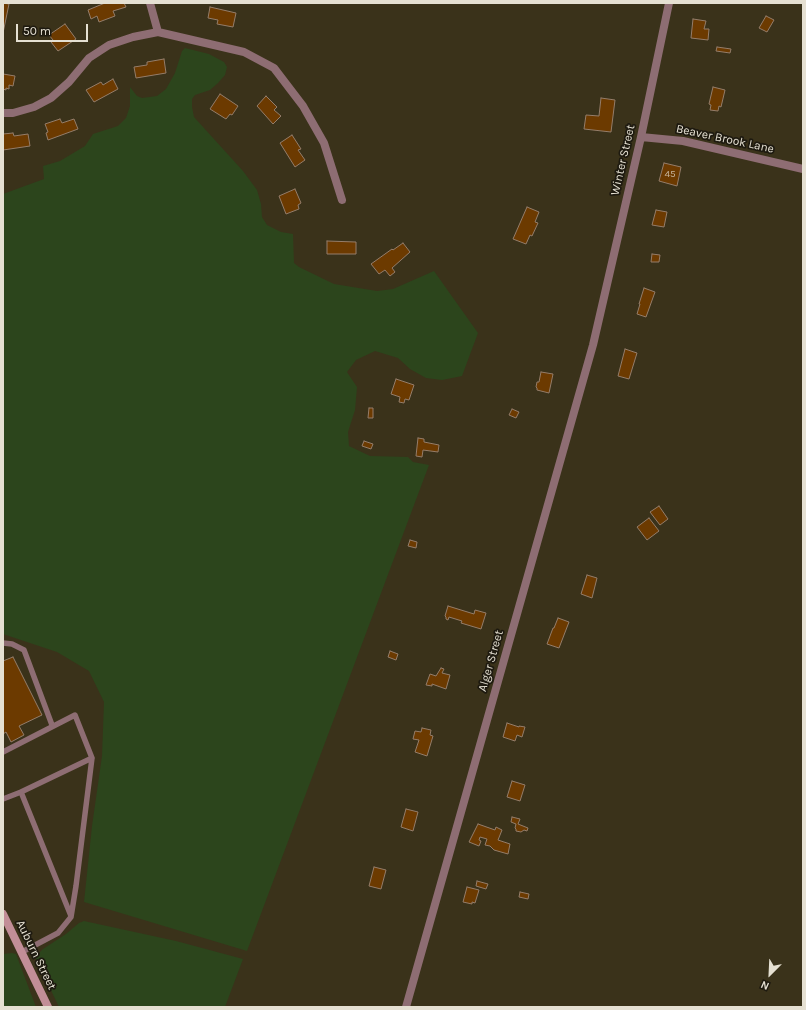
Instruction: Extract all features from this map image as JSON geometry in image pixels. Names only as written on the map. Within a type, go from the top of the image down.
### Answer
[{"type":"main road","name":"Auburn Street","points":[[3,914],[48,1007]]},
{"type":"street","points":[[150,3],[158,32]]},
{"type":"street","name":"Winter Street","points":[[598,322],[669,3]]},
{"type":"street","points":[[3,113],[13,113],[34,107],[51,98],[68,82],[89,58],[109,45],[133,37],[158,32],[244,52],[274,68],[303,106],[324,143],[342,200]]},
{"type":"street","name":"Beaver Brook Lane","points":[[640,137],[683,141],[803,169]]},
{"type":"street","name":"Alger Street","points":[[406,1007],[598,322]]},
{"type":"lane","points":[[3,643],[12,644],[24,650],[52,725]]},
{"type":"lane","points":[[3,752],[52,725],[75,715],[92,758],[71,917],[58,933],[22,952]]},
{"type":"lane","points":[[3,799],[92,758]]},
{"type":"lane","points":[[21,792],[71,917]]},
{"type":"green space","points":[[185,48],[209,54],[224,62],[227,67],[225,75],[218,83],[210,90],[195,95],[192,99],[194,117],[243,171],[257,190],[261,204],[262,217],[267,225],[281,232],[293,234],[294,263],[299,267],[334,284],[377,291],[393,289],[434,271],[478,333],[462,376],[442,380],[426,378],[410,369],[398,358],[375,351],[356,360],[347,372],[357,387],[355,410],[348,432],[349,446],[370,456],[408,457],[413,462],[429,465],[247,951],[84,902],[92,826],[102,756],[104,702],[89,671],[57,652],[3,634],[3,194],[44,179],[43,166],[60,161],[85,146],[93,134],[118,126],[126,118],[130,106],[130,87],[137,96],[142,98],[157,96],[166,89],[175,73],[182,51]]},
{"type":"green space","points":[[84,921],[176,941],[243,959],[225,1007],[59,1007],[35,957],[43,949]]},
{"type":"green space","points":[[3,954],[16,954],[36,1007],[3,1007]]},
{"type":"building","points":[[3,3],[9,4],[3,33]]},
{"type":"building","points":[[105,3],[124,3],[126,7],[113,11],[115,16],[99,22],[97,16],[91,19],[88,10]]},
{"type":"building","points":[[210,7],[236,13],[233,27],[217,24],[218,20],[208,18]]},
{"type":"building","points":[[766,16],[774,20],[767,32],[759,28]]},
{"type":"building","points":[[693,19],[706,21],[704,29],[709,29],[708,40],[691,38]]},
{"type":"building","points":[[65,24],[76,39],[58,51],[51,42],[53,40],[49,35]]},
{"type":"building","points":[[717,47],[731,49],[730,53],[716,51]]},
{"type":"building","points":[[164,59],[166,73],[136,78],[134,67],[147,65],[147,62]]},
{"type":"building","points":[[3,74],[15,76],[13,86],[9,85],[9,89],[6,88],[6,90],[3,89]]},
{"type":"building","points":[[113,79],[118,89],[94,102],[86,90],[101,82],[103,85]]},
{"type":"building","points":[[713,87],[725,90],[721,107],[719,106],[718,111],[710,110],[711,105],[709,104]]},
{"type":"building","points":[[220,94],[238,106],[232,115],[230,114],[226,119],[210,109]]},
{"type":"building","points":[[266,96],[277,107],[274,110],[281,116],[273,124],[257,106]]},
{"type":"building","points":[[601,98],[615,100],[611,132],[584,129],[586,115],[599,116]]},
{"type":"building","points":[[60,119],[62,123],[74,119],[78,129],[48,140],[46,133],[48,132],[45,124]]},
{"type":"building","points":[[13,133],[14,136],[28,134],[30,146],[3,150],[3,134]]},
{"type":"building","points":[[292,135],[301,149],[298,150],[305,160],[295,167],[280,143]]},
{"type":"building","points":[[664,163],[681,167],[677,186],[659,181]]},
{"type":"building","points":[[295,189],[301,203],[298,205],[299,209],[286,214],[279,196]]},
{"type":"building","points":[[527,207],[539,212],[535,222],[538,223],[532,236],[530,235],[526,244],[513,239]]},
{"type":"building","points":[[656,210],[667,212],[664,227],[652,225]]},
{"type":"building","points":[[327,241],[356,242],[356,254],[327,254]]},
{"type":"building","points":[[403,243],[410,252],[392,268],[395,272],[390,276],[385,270],[379,274],[371,264]]},
{"type":"building","points":[[652,254],[660,255],[659,262],[651,262]]},
{"type":"building","points":[[644,288],[655,292],[646,317],[637,314]]},
{"type":"building","points":[[625,349],[637,353],[629,379],[618,376]]},
{"type":"building","points":[[541,372],[553,374],[549,393],[537,390],[537,382],[539,382]]},
{"type":"building","points":[[396,379],[414,385],[409,400],[405,399],[404,403],[399,402],[400,397],[391,394]]},
{"type":"building","points":[[369,408],[373,408],[373,418],[368,418]]},
{"type":"building","points":[[512,409],[519,412],[516,418],[509,415]]},
{"type":"building","points":[[418,438],[424,439],[424,442],[439,445],[438,452],[423,450],[422,457],[416,456]]},
{"type":"building","points":[[364,441],[373,444],[371,449],[362,446]]},
{"type":"building","points":[[659,506],[668,519],[660,525],[650,512]]},
{"type":"building","points":[[649,518],[659,531],[647,540],[637,527]]},
{"type":"building","points":[[410,540],[417,542],[416,548],[408,546]]},
{"type":"building","points":[[587,575],[597,578],[592,598],[581,594]]},
{"type":"building","points":[[448,606],[474,614],[475,610],[486,613],[481,629],[461,623],[462,621],[449,617],[448,620],[446,619],[445,616]]},
{"type":"building","points":[[558,618],[569,622],[559,648],[547,644]]},
{"type":"building","points":[[390,651],[398,654],[396,660],[388,657]]},
{"type":"building","points":[[13,657],[42,715],[19,726],[24,735],[11,742],[6,732],[3,734],[3,661]]},
{"type":"building","points":[[441,668],[444,669],[442,673],[450,675],[446,689],[432,684],[432,686],[426,685],[430,674],[436,676]]},
{"type":"building","points":[[507,723],[519,727],[525,727],[522,737],[517,735],[515,741],[503,737]]},
{"type":"building","points":[[422,728],[431,730],[430,735],[433,736],[427,756],[415,752],[419,740],[413,739],[415,731],[421,732]]},
{"type":"building","points":[[512,781],[525,785],[520,801],[507,797]]},
{"type":"building","points":[[406,809],[418,812],[413,831],[401,827]]},
{"type":"building","points":[[512,817],[520,819],[518,824],[528,828],[527,831],[516,831],[516,824],[511,822]]},
{"type":"building","points":[[478,824],[495,830],[496,827],[502,830],[498,840],[510,844],[508,854],[494,850],[490,846],[485,845],[487,839],[480,837],[479,840],[481,841],[479,846],[469,842]]},
{"type":"building","points":[[374,867],[386,870],[381,889],[369,886]]},
{"type":"building","points":[[477,881],[488,884],[486,889],[476,886]]},
{"type":"building","points":[[467,887],[479,890],[475,903],[472,902],[472,904],[463,902]]},
{"type":"building","points":[[520,892],[529,894],[528,899],[519,897]]}]
